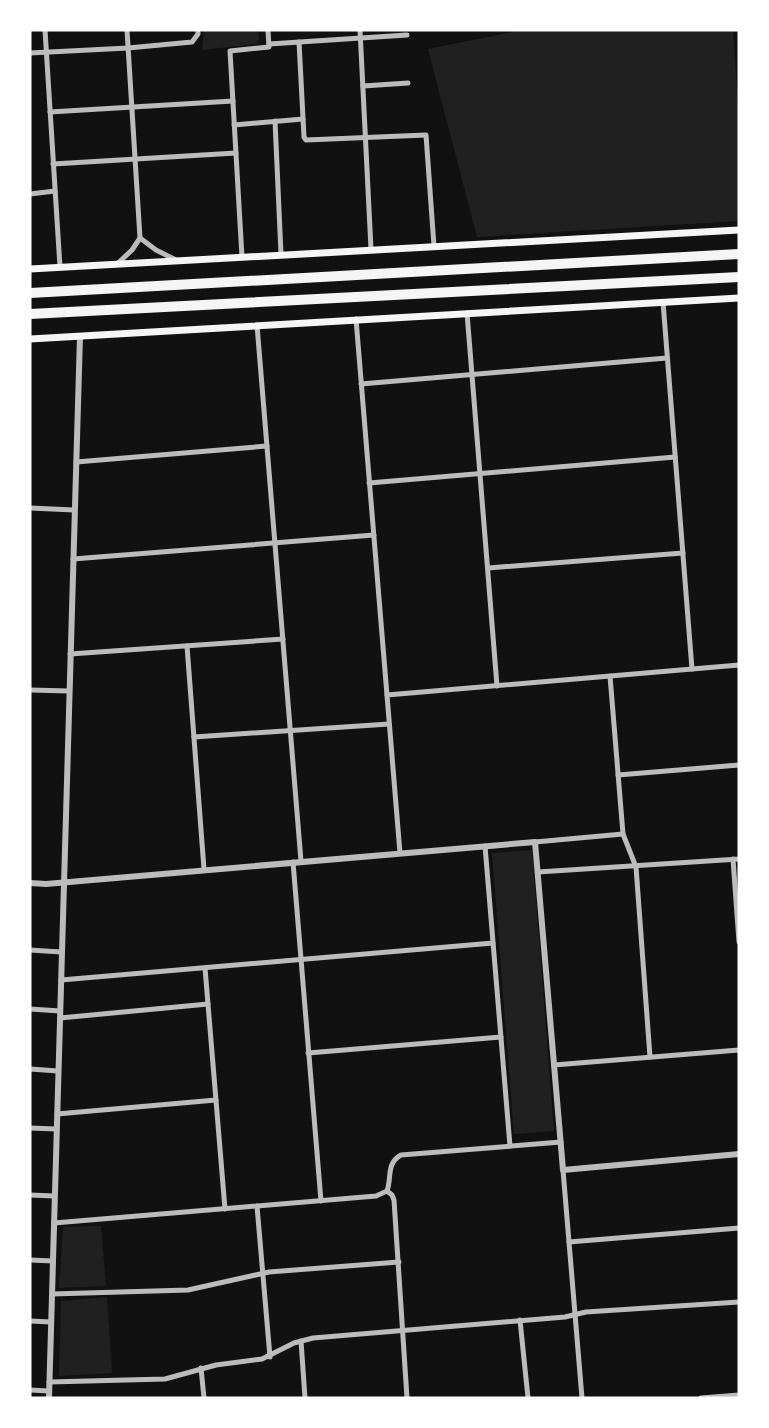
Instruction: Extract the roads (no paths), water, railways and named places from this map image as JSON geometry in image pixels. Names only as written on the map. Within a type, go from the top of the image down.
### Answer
[{"type":"highway","points":[[30,293],[739,254]]},
{"type":"highway","points":[[30,314],[739,277]]},
{"type":"main road","points":[[30,269],[739,230]]},
{"type":"main road","points":[[30,339],[739,298]]},
{"type":"street","points":[[45,30],[60,267]]},
{"type":"street","points":[[117,264],[140,238],[127,30]]},
{"type":"street","points":[[30,53],[192,42],[198,30]]},
{"type":"street","points":[[268,30],[269,45]]},
{"type":"street","points":[[360,30],[372,249]]},
{"type":"street","points":[[242,257],[230,51],[299,42],[407,35]]},
{"type":"street","points":[[299,42],[306,140],[426,135],[434,246]]},
{"type":"street","points":[[363,86],[408,83]]},
{"type":"street","points":[[50,112],[233,101]]},
{"type":"street","points":[[234,125],[303,119]]},
{"type":"street","points":[[275,121],[281,254]]},
{"type":"street","points":[[53,164],[236,153]]},
{"type":"street","points":[[30,194],[55,191]]},
{"type":"street","points":[[140,238],[177,261]]},
{"type":"street","points":[[663,302],[692,669]]},
{"type":"street","points":[[467,313],[497,685]]},
{"type":"street","points":[[356,319],[400,853]]},
{"type":"street","points":[[257,325],[301,861]]},
{"type":"street","points":[[30,1390],[49,1394],[80,336]]},
{"type":"street","points":[[361,384],[667,358]]},
{"type":"street","points":[[76,462],[267,446]]},
{"type":"street","points":[[369,483],[675,457]]},
{"type":"street","points":[[30,508],[75,510]]},
{"type":"street","points":[[73,559],[374,535]]},
{"type":"street","points":[[488,568],[683,552]]},
{"type":"street","points":[[70,654],[283,639]]},
{"type":"street","points":[[187,646],[204,869]]},
{"type":"street","points":[[387,695],[739,665]]},
{"type":"street","points":[[610,676],[623,834],[636,867],[650,1057]]},
{"type":"street","points":[[30,690],[69,691]]},
{"type":"street","points":[[194,737],[390,723]]},
{"type":"street","points":[[618,775],[739,765]]},
{"type":"street","points":[[30,883],[623,834]]},
{"type":"street","points":[[535,842],[582,1398]]},
{"type":"street","points":[[485,846],[510,1146]]},
{"type":"street","points":[[538,872],[736,859],[739,942]]},
{"type":"street","points":[[293,862],[321,1201]]},
{"type":"street","points":[[61,980],[493,943]]},
{"type":"street","points":[[30,950],[61,951]]},
{"type":"street","points":[[205,968],[225,1209]]},
{"type":"street","points":[[30,1009],[60,1015],[208,1004]]},
{"type":"street","points":[[309,1054],[501,1037]]},
{"type":"street","points":[[554,1065],[739,1050]]},
{"type":"street","points":[[30,1069],[58,1071]]},
{"type":"street","points":[[57,1114],[216,1100]]},
{"type":"street","points":[[30,1128],[57,1129]]},
{"type":"street","points":[[387,1191],[390,1166],[398,1156],[561,1142]]},
{"type":"street","points":[[563,1170],[739,1153]]},
{"type":"street","points":[[54,1223],[376,1196],[387,1191]]},
{"type":"street","points":[[387,1191],[393,1197],[407,1398]]},
{"type":"street","points":[[30,1195],[54,1196]]},
{"type":"street","points":[[257,1206],[270,1357]]},
{"type":"street","points":[[569,1241],[739,1228]]},
{"type":"street","points":[[30,1260],[53,1261]]},
{"type":"street","points":[[52,1294],[178,1291],[263,1274],[399,1262]]},
{"type":"street","points":[[49,1382],[155,1380],[201,1368],[270,1357],[301,1340],[623,1309],[739,1302]]},
{"type":"street","points":[[520,1320],[528,1398]]},
{"type":"street","points":[[30,1321],[51,1322]]},
{"type":"street","points":[[301,1340],[305,1398]]},
{"type":"street","points":[[201,1368],[204,1398]]},
{"type":"street","points":[[701,1398],[739,1395]]}]
